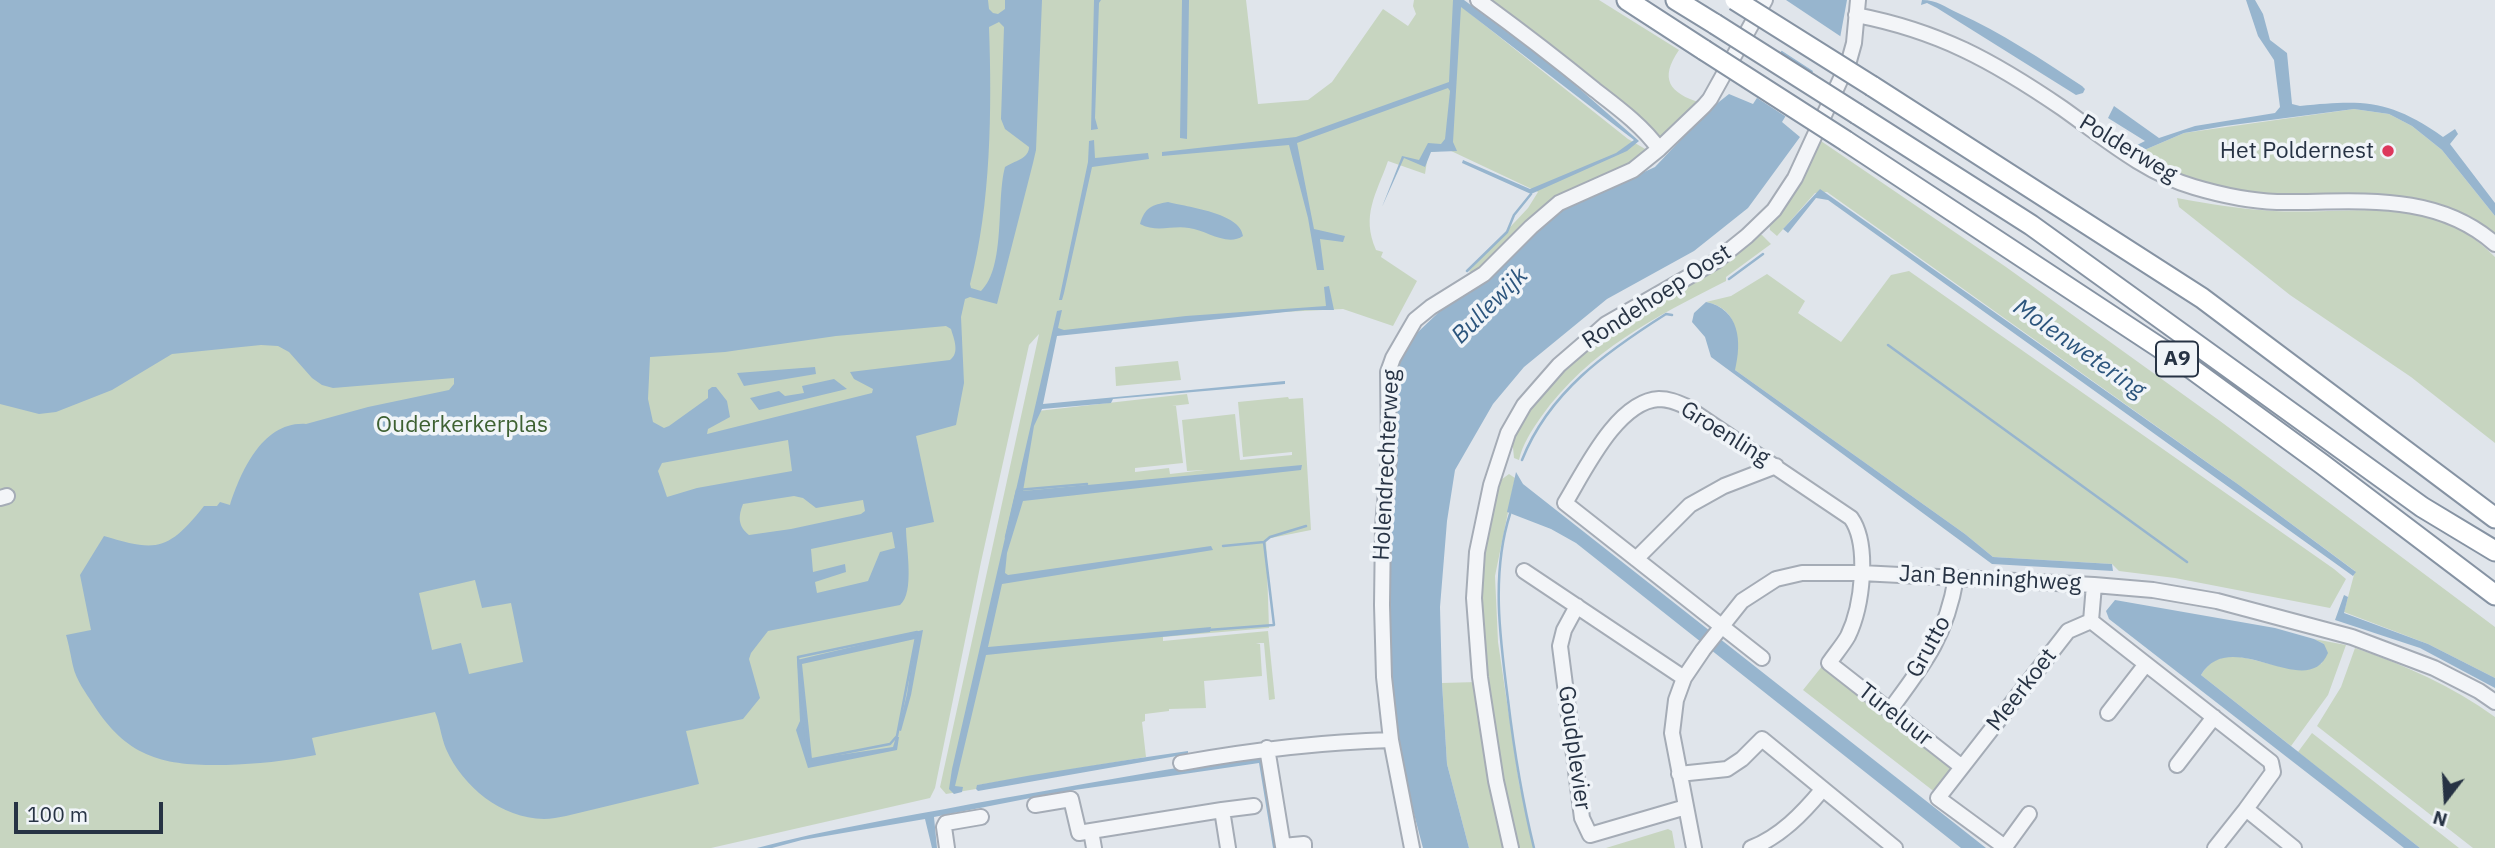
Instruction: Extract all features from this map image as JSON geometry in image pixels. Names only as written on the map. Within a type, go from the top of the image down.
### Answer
[{"type":"highway","name":"A9","points":[[1627,0],[2192,369],[2495,595]]},
{"type":"highway","name":"A9","points":[[1676,0],[2031,225],[2422,507],[2495,551]]},
{"type":"highway","points":[[1735,0],[2202,298],[2495,518]]},
{"type":"street","points":[[1478,0],[1534,40],[1608,100],[1652,138],[1659,149]]},
{"type":"street","name":"Holendrechterweg","points":[[1412,848],[1391,740],[1384,677],[1383,526],[1389,457],[1388,388],[1392,358],[1415,320],[1484,274],[1531,226],[1559,203],[1633,170],[1659,149],[1710,99],[1765,0]]},
{"type":"street","name":"Rondehoep Oost","points":[[1511,848],[1492,755],[1476,643],[1474,598],[1482,525],[1498,460],[1508,433],[1524,405],[1559,365],[1606,324],[1716,261],[1774,210],[1795,177],[1840,83],[1854,43],[1858,0]]},
{"type":"street","name":"Polderweg","points":[[1856,15],[1932,34],[1974,54],[2060,107],[2147,166],[2190,186],[2228,197],[2274,202],[2380,201],[2423,207],[2457,218],[2480,231],[2495,244]]},
{"type":"street","name":"Groenling","points":[[1762,658],[1720,628],[1565,503],[1605,438],[1638,406],[1656,399],[1670,400],[1685,406],[1851,518],[1861,539],[1857,614],[1847,637],[1829,663]]},
{"type":"street","points":[[1636,559],[1690,505],[1724,486],[1776,466]]},
{"type":"street","points":[[1524,571],[1684,678]]},
{"type":"street","name":"Jan Benninghweg","points":[[1694,848],[1672,733],[1676,700],[1684,678],[1742,601],[1776,579],[1802,573],[1861,573],[2094,584],[2153,590],[2217,601],[2352,637],[2434,668],[2495,702]]},
{"type":"street","name":"Grutto","points":[[1890,710],[1938,640],[1951,609],[1955,578]]},
{"type":"street","points":[[2094,584],[2091,621],[2271,762],[2273,772],[2215,848]]},
{"type":"street","name":"Goudplevier","points":[[1577,606],[1564,630],[1560,646],[1582,818],[1590,835],[1686,807]]},
{"type":"street","name":"Meerkoet","points":[[2005,848],[1938,798],[2068,631],[2091,621]]},
{"type":"street","name":"Tureluur","points":[[1829,663],[1962,767]]},
{"type":"street","points":[[2108,713],[2146,664]]},
{"type":"street","points":[[2177,765],[2214,717]]},
{"type":"street","points":[[1679,774],[1727,769],[1742,759],[1762,739],[1895,848]]},
{"type":"street","points":[[1181,763],[1267,748],[1391,740]]},
{"type":"street","points":[[1267,748],[1283,846],[1304,844],[1304,848]]},
{"type":"street","points":[[1751,848],[1760,845],[1800,817],[1822,790]]},
{"type":"street","points":[[1035,805],[1071,799],[1079,833],[1254,806]]},
{"type":"street","points":[[2246,809],[2294,848]]},
{"type":"street","points":[[1222,810],[1228,848]]},
{"type":"street","points":[[2005,848],[2029,814]]},
{"type":"street","points":[[947,848],[944,827],[946,823],[981,817]]},
{"type":"street","points":[[1091,831],[1094,848]]},
{"type":"green space","name":"Ouderkerkerplas","points":[[0,0],[1246,0],[1258,104],[1308,100],[1332,82],[1383,9],[1408,26],[1416,14],[1414,0],[1453,0],[1628,139],[1647,150],[1636,163],[1566,195],[1477,277],[1469,271],[1528,208],[1538,192],[1449,150],[1428,154],[1425,174],[1388,161],[1372,205],[1372,238],[1376,250],[1383,252],[1381,257],[1417,281],[1393,326],[1343,309],[1055,333],[1038,411],[1187,394],[1189,404],[1172,406],[1176,406],[1183,463],[1135,468],[1135,472],[1169,468],[1170,474],[1205,470],[1187,471],[1182,420],[1235,414],[1240,460],[1292,455],[1292,452],[1243,457],[1238,402],[1303,398],[1311,530],[1266,539],[1269,628],[1163,637],[1163,641],[1268,631],[1275,699],[1269,700],[1264,643],[1256,643],[1260,644],[1262,676],[1204,681],[1206,708],[1169,709],[1145,714],[1145,721],[1142,722],[1146,757],[978,785],[976,789],[946,794],[940,787],[1039,334],[1029,345],[935,788],[930,798],[711,848],[0,848]]},
{"type":"green space","points":[[1484,0],[1599,0],[1679,50],[1670,69],[1670,84],[1681,95],[1701,103],[1665,139],[1661,138]]},
{"type":"green space","points":[[2354,109],[2389,114],[2412,126],[2442,150],[2495,216],[2495,238],[2448,209],[2231,193],[2180,177],[2140,156],[2142,151],[2184,133]]},
{"type":"green space","points":[[1818,139],[2006,267],[2220,421],[2495,627],[2495,678],[2428,644],[2344,612],[2355,571],[2239,485],[1827,192],[1815,193],[1777,236],[1770,230],[1769,223]]},
{"type":"green space","points":[[2177,198],[2273,211],[2390,211],[2419,215],[2446,223],[2471,237],[2495,257],[2495,443],[2411,377],[2290,295],[2179,207]]},
{"type":"green space","points":[[1756,234],[1762,235],[1771,244],[1726,277],[1726,281],[1649,322],[1602,354],[1560,393],[1531,432],[1519,460],[1514,458],[1512,437],[1520,419],[1562,369],[1609,330]]},
{"type":"green space","points":[[1909,271],[2334,569],[2346,579],[2330,608],[2175,578],[2119,571],[2112,564],[1993,557],[1965,534],[1735,370],[1736,337],[1732,319],[1718,306],[1706,302],[1731,296],[1767,274],[1805,301],[1798,313],[1841,342],[1891,275]]},
{"type":"green space","points":[[1178,361],[1181,380],[1116,386],[1115,367]]},
{"type":"green space","points":[[1509,474],[1515,478],[1495,576],[1498,642],[1519,783],[1534,848],[1514,848],[1482,650],[1479,584],[1481,554],[1498,482]]},
{"type":"green space","points":[[2314,639],[2346,645],[2328,695],[2291,746],[2201,675],[2212,662],[2225,657],[2240,657],[2290,668],[2307,668],[2322,663],[2324,644]]},
{"type":"green space","points":[[2355,648],[2428,677],[2495,717],[2495,848],[2473,848],[2317,726],[2341,687]]},
{"type":"green space","points":[[1823,665],[1956,770],[1936,793],[1803,690]]},
{"type":"green space","points":[[1477,682],[1506,848],[1469,848],[1447,764],[1442,683]]},
{"type":"green space","points":[[2312,733],[2459,848],[2420,848],[2298,752]]},
{"type":"green space","points":[[1668,829],[1672,831],[1675,848],[1606,848]]},
{"type":"water","name":"Ouderkerkerplas","points":[[0,0],[988,0],[989,9],[998,14],[1005,9],[1005,0],[1042,0],[1036,150],[997,304],[970,297],[965,299],[961,317],[964,383],[956,425],[916,436],[934,522],[906,528],[909,569],[905,599],[900,605],[768,631],[749,659],[760,698],[743,719],[686,731],[699,784],[547,819],[513,813],[485,798],[462,776],[446,749],[435,712],[312,738],[316,755],[249,764],[184,764],[150,756],[134,748],[106,722],[82,686],[74,671],[66,635],[91,630],[80,575],[104,536],[137,544],[160,544],[181,532],[204,506],[217,506],[220,502],[230,505],[240,478],[256,451],[266,439],[278,431],[291,425],[306,424],[368,407],[449,390],[454,384],[454,378],[333,388],[312,378],[289,352],[278,346],[261,345],[172,354],[112,390],[56,412],[39,414],[0,404]],"holes":[[[999,22],[1004,27],[1001,119],[1005,129],[1029,147],[1024,157],[1005,167],[994,266],[981,291],[971,288],[970,284],[986,190],[990,91],[989,27]],[[946,326],[951,329],[956,350],[950,360],[850,372],[854,379],[873,389],[872,393],[707,434],[708,429],[730,417],[727,401],[716,387],[708,390],[708,398],[669,426],[664,428],[653,422],[648,399],[650,357],[725,352],[836,336]],[[788,440],[792,471],[697,488],[667,497],[658,471],[662,463]],[[794,496],[803,498],[816,508],[863,500],[865,511],[791,529],[749,535],[740,521],[743,504]],[[892,532],[895,548],[880,552],[868,581],[817,593],[815,582],[846,572],[845,564],[813,572],[811,549]],[[475,580],[482,608],[511,603],[523,662],[469,674],[461,643],[432,650],[419,593]]]},
{"type":"water","points":[[1094,0],[1101,0],[1095,118],[1098,129],[1091,130]]},
{"type":"water","points":[[1182,0],[1189,0],[1187,139],[1180,138]]},
{"type":"water","points":[[1453,0],[1464,0],[1557,69],[1639,141],[1627,151],[1531,194],[1462,163],[1463,160],[1530,189],[1616,153],[1634,140],[1461,7],[1453,142],[1457,151],[1431,152],[1425,167],[1404,158],[1382,207],[1402,156],[1419,160],[1428,143],[1441,144],[1445,139],[1450,91],[1448,88],[1297,143],[1314,229],[1345,236],[1343,242],[1320,239],[1324,270],[1317,270],[1308,218],[1289,145],[1162,156],[1162,152],[1296,137],[1449,82]]},
{"type":"water","name":"Bullewijk","points":[[1779,0],[1847,0],[1838,49],[1829,45],[1782,122],[1800,137],[1748,208],[1694,251],[1607,299],[1524,367],[1493,404],[1455,470],[1447,521],[1440,607],[1442,683],[1447,764],[1469,848],[1423,848],[1400,749],[1391,649],[1390,562],[1396,389],[1398,368],[1404,350],[1440,311],[1489,278],[1546,221],[1564,209],[1655,167],[1710,109],[1729,94],[1753,104],[1766,84],[1762,79],[1798,27]]},
{"type":"water","points":[[1922,0],[1941,4],[2006,38],[2082,86],[2085,89],[2083,93],[2076,95],[1937,8],[1927,3],[1921,5]]},
{"type":"water","points":[[2246,0],[2255,0],[2263,14],[2270,40],[2287,53],[2292,104],[2375,105],[2407,115],[2443,137],[2455,129],[2458,134],[2450,144],[2495,203],[2495,216],[2442,150],[2412,126],[2389,114],[2354,109],[2184,133],[2142,151],[2133,147],[2145,141],[2108,118],[2114,106],[2159,138],[2195,126],[2275,113],[2280,107],[2274,60],[2258,36]]},
{"type":"water","points":[[1094,140],[1095,158],[1148,153],[1149,159],[1092,167],[1064,293],[1062,300],[1059,300],[1088,162],[1089,141]]},
{"type":"water","points":[[1820,189],[2239,485],[2356,572],[2353,576],[1828,200],[1816,198],[1788,233],[1783,229]]},
{"type":"water","points":[[1168,202],[1223,216],[1240,228],[1243,236],[1230,240],[1196,229],[1152,228],[1140,224],[1150,208]]},
{"type":"water","points":[[1329,286],[1334,310],[1305,310],[1057,336],[1043,404],[1285,381],[1285,384],[1113,399],[1111,403],[1042,409],[1034,426],[1023,491],[1302,465],[1301,470],[1023,501],[1007,553],[1005,573],[1008,575],[1211,546],[1213,550],[1002,584],[988,647],[1211,627],[1210,632],[986,655],[955,786],[963,787],[962,792],[954,794],[949,789],[952,769],[1057,311],[1062,310],[1058,328],[1064,330],[1186,316],[1326,306],[1324,287]]},
{"type":"water","points":[[1706,302],[1726,312],[1736,328],[1738,349],[1735,370],[1965,534],[1993,557],[2112,564],[2113,571],[1992,564],[1711,357],[1705,337],[1692,322],[1694,313]]},
{"type":"water","points":[[815,367],[816,374],[744,386],[737,373]]},
{"type":"water","points":[[834,379],[847,389],[759,410],[750,398],[779,391],[785,396],[804,393],[802,386]]},
{"type":"water","points":[[1516,472],[1523,484],[1986,848],[1961,848],[1576,543],[1551,529],[1507,512]]},
{"type":"water","points":[[2344,595],[2348,597],[2344,613],[2428,644],[2495,678],[2495,688],[2420,648],[2335,620]]},
{"type":"water","points":[[2115,600],[2275,628],[2324,644],[2328,653],[2318,666],[2304,670],[2231,657],[2214,661],[2201,675],[2420,848],[2404,848],[2109,619],[2106,611]]},
{"type":"water","points":[[923,630],[911,695],[901,731],[898,730],[907,694],[915,639],[802,664],[812,759],[893,747],[896,737],[899,737],[897,750],[808,768],[796,730],[800,721],[797,660]]},
{"type":"water","points":[[1188,751],[1188,754],[978,791],[976,789],[977,785],[1003,780]]},
{"type":"water","points":[[1260,755],[1263,759],[1277,848],[1273,848],[1259,763],[1061,792],[934,817],[937,848],[932,848],[925,819],[802,840],[772,848],[757,848],[836,829],[971,804]]},
{"type":"pier","points":[[1776,0],[1786,0],[1843,38],[1840,51],[1831,50],[1816,73],[1779,49],[1794,27],[1775,14]]},
{"type":"pier","points":[[1776,53],[1814,78],[1788,118],[1754,96],[1762,84],[1759,78]]},
{"type":"waterway","points":[[1467,271],[1507,232],[1514,215],[1531,194]]},
{"type":"waterway","points":[[1729,279],[1763,254]]},
{"type":"waterway","points":[[1522,460],[1547,414],[1582,376],[1644,328],[1666,314],[1672,315]]},
{"type":"waterway","points":[[1888,345],[2187,562]]},
{"type":"waterway","points":[[1006,537],[1017,490],[1087,484]]},
{"type":"waterway","points":[[1510,514],[1501,559],[1500,630],[1516,756],[1534,848]]},
{"type":"waterway","points":[[1223,546],[1264,542],[1270,537],[1306,526]]},
{"type":"waterway","points":[[1208,630],[1274,625],[1264,542]]},
{"type":"waterway","points":[[917,632],[897,736],[890,744],[808,760],[798,657],[917,632]]},
{"type":"place","name":"Het Poldernest","points":[[2388,151]]},
{"type":"water label","name":"Molenwetering","points":[[2079,349]]}]
